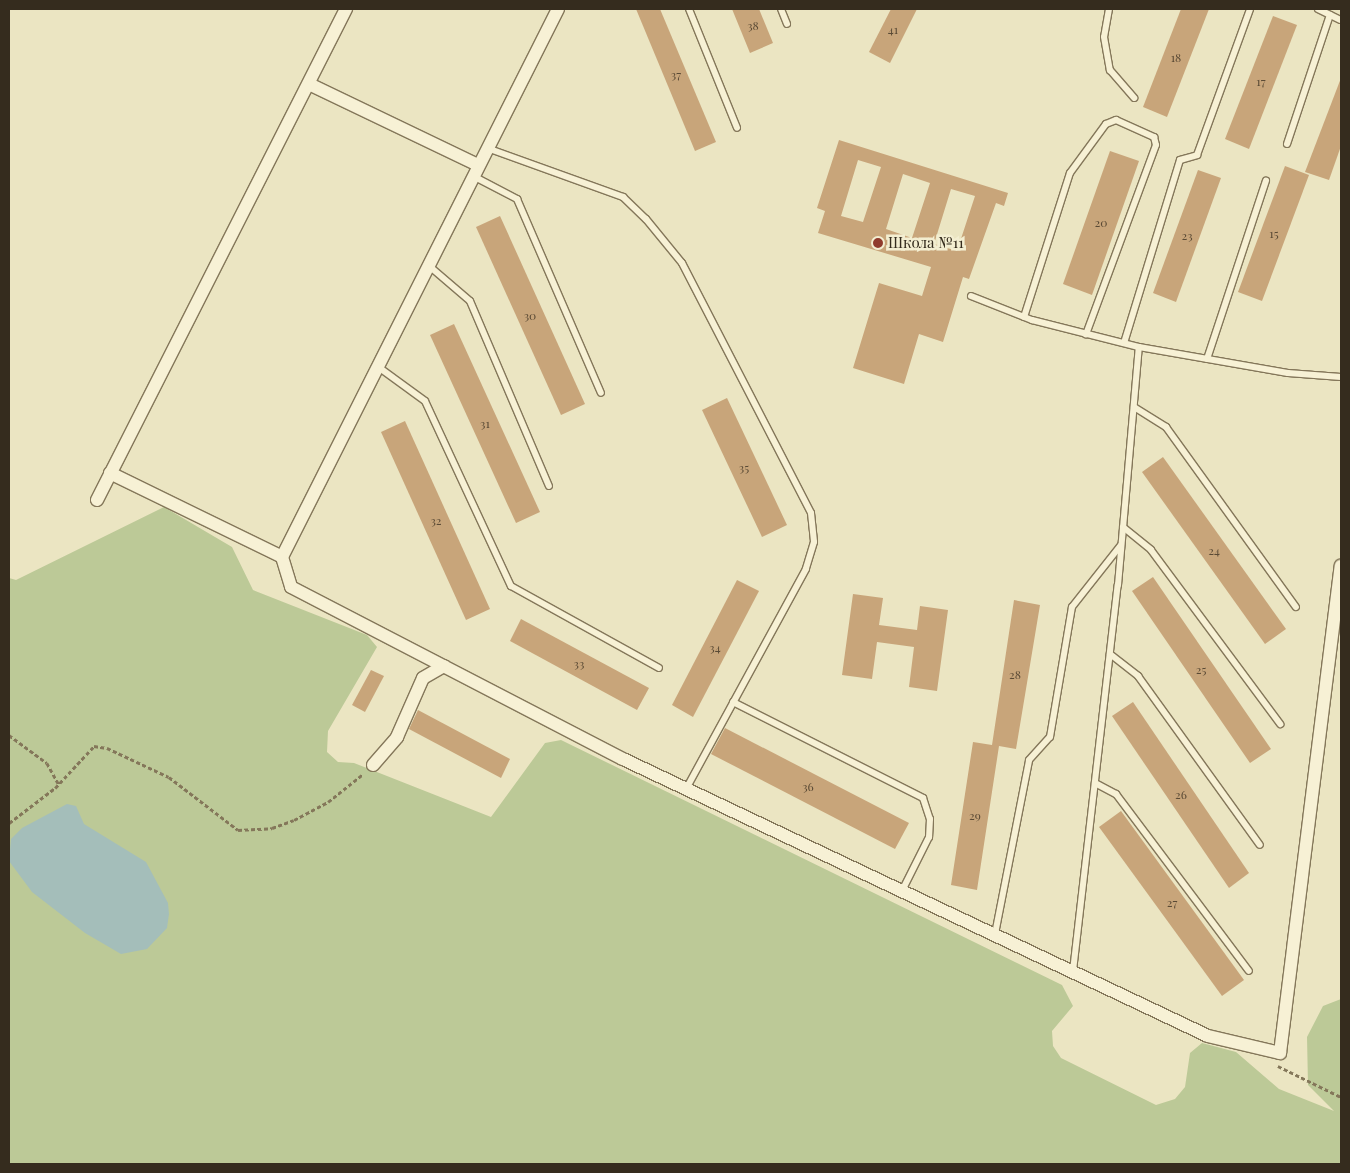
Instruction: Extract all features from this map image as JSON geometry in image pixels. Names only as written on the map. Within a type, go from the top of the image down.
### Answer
[{"type":"street","points":[[97,500],[346,9]]},
{"type":"street","points":[[558,9],[486,148],[282,557],[291,587],[686,789],[1208,1036],[1280,1054],[1341,566]]},
{"type":"street","points":[[309,84],[476,171]]},
{"type":"street","points":[[110,473],[282,557]]},
{"type":"street","points":[[374,765],[397,737],[423,678],[444,666]]},
{"type":"lane","points":[[689,9],[737,128]]},
{"type":"lane","points":[[781,9],[787,24]]},
{"type":"lane","points":[[1109,9],[1104,37],[1110,70],[1134,98]]},
{"type":"lane","points":[[1124,343],[1180,160],[1197,155],[1250,9]]},
{"type":"lane","points":[[1318,9],[1341,20]]},
{"type":"lane","points":[[1287,144],[1330,14]]},
{"type":"lane","points":[[1024,316],[1070,173],[1106,124],[1116,120],[1154,137],[1156,145],[1086,334]]},
{"type":"lane","points":[[486,148],[623,197],[646,219],[682,263],[811,513],[814,542],[806,569],[686,789]]},
{"type":"lane","points":[[476,171],[517,199],[601,393]]},
{"type":"lane","points":[[1207,359],[1266,181]]},
{"type":"lane","points":[[428,265],[470,301],[549,486]]},
{"type":"lane","points":[[971,296],[1024,316],[1139,347],[1207,359],[1341,377]]},
{"type":"lane","points":[[1073,971],[1122,544],[1139,347]]},
{"type":"lane","points":[[377,366],[425,401],[511,586],[659,668]]},
{"type":"lane","points":[[1134,407],[1166,427],[1296,607]]},
{"type":"lane","points":[[1123,527],[1151,550],[1280,724]]},
{"type":"lane","points":[[995,934],[1029,760],[1050,737],[1072,606],[1122,544]]},
{"type":"lane","points":[[1110,654],[1138,676],[1260,845]]},
{"type":"lane","points":[[733,702],[923,798],[930,819],[929,837],[902,890]]},
{"type":"lane","points":[[1095,783],[1116,794],[1249,971]]},
{"type":"path","points":[[9,735],[47,763],[59,785]]},
{"type":"path","points":[[9,823],[59,785],[87,750],[108,748],[187,788],[238,830],[255,831],[294,820],[328,802],[374,765]]},
{"type":"path","points":[[1274,1063],[1341,1097]]},
{"type":"green space","points":[[164,507],[232,547],[253,590],[367,635],[377,647],[328,731],[327,752],[338,762],[354,763],[491,817],[545,743],[561,740],[1062,985],[1073,1006],[1052,1031],[1053,1046],[1061,1058],[1156,1105],[1175,1099],[1185,1087],[1190,1053],[1202,1043],[1236,1052],[1279,1089],[1334,1111],[1308,1085],[1307,1037],[1323,1006],[1341,999],[1341,1164],[9,1164],[9,578],[16,580]]},
{"type":"water","points":[[67,804],[76,806],[84,824],[146,862],[168,903],[169,914],[167,928],[147,949],[121,954],[85,933],[32,892],[9,861],[11,839],[22,828]]},
{"type":"building","points":[[636,9],[660,9],[716,142],[695,151]]},
{"type":"building","points":[[732,9],[759,9],[773,43],[750,53]]},
{"type":"building","points":[[891,9],[917,9],[890,63],[869,52]]},
{"type":"building","points":[[1181,9],[1209,9],[1167,117],[1143,107]]},
{"type":"building","points":[[1273,16],[1297,25],[1249,149],[1225,139]]},
{"type":"building","points":[[1341,78],[1341,146],[1329,180],[1305,172]]},
{"type":"building","points":[[839,140],[1008,193],[1004,206],[996,203],[969,279],[963,277],[943,342],[919,334],[904,384],[853,368],[879,283],[922,296],[931,267],[818,233],[825,211],[817,208]],"holes":[[[858,160],[881,167],[863,222],[841,216]],[[903,174],[930,183],[912,238],[886,229]],[[951,189],[975,196],[957,251],[934,244]]]},
{"type":"building","points":[[1110,151],[1139,161],[1092,295],[1063,284]]},
{"type":"building","points":[[1285,166],[1309,175],[1262,301],[1238,292]]},
{"type":"building","points":[[1198,170],[1221,178],[1176,302],[1153,293]]},
{"type":"building","points":[[500,216],[585,404],[561,415],[476,227]]},
{"type":"building","points":[[454,324],[540,512],[516,523],[430,335]]},
{"type":"building","points":[[727,398],[787,525],[762,537],[702,410]]},
{"type":"building","points":[[405,421],[490,609],[466,620],[381,432]]},
{"type":"building","points":[[1163,457],[1286,629],[1265,644],[1142,472]]},
{"type":"building","points":[[1153,577],[1271,749],[1250,763],[1132,591]]},
{"type":"building","points":[[737,580],[759,591],[693,717],[672,705]]},
{"type":"building","points":[[853,594],[883,598],[879,625],[917,630],[920,606],[948,610],[937,691],[909,687],[914,647],[877,642],[872,679],[842,675]]},
{"type":"building","points":[[1014,600],[1040,605],[1016,749],[999,746],[977,890],[951,885],[973,742],[992,745]]},
{"type":"building","points":[[521,619],[649,688],[637,710],[510,641]]},
{"type":"building","points":[[371,670],[384,676],[365,712],[352,705]]},
{"type":"building","points":[[1133,702],[1249,873],[1229,888],[1112,716]]},
{"type":"building","points":[[418,710],[510,759],[501,778],[409,729]]},
{"type":"building","points":[[725,728],[909,823],[895,849],[711,754]]},
{"type":"building","points":[[1121,811],[1244,980],[1222,996],[1099,827]]},
{"type":"place","name":"Школа №11","points":[[878,243]]}]
